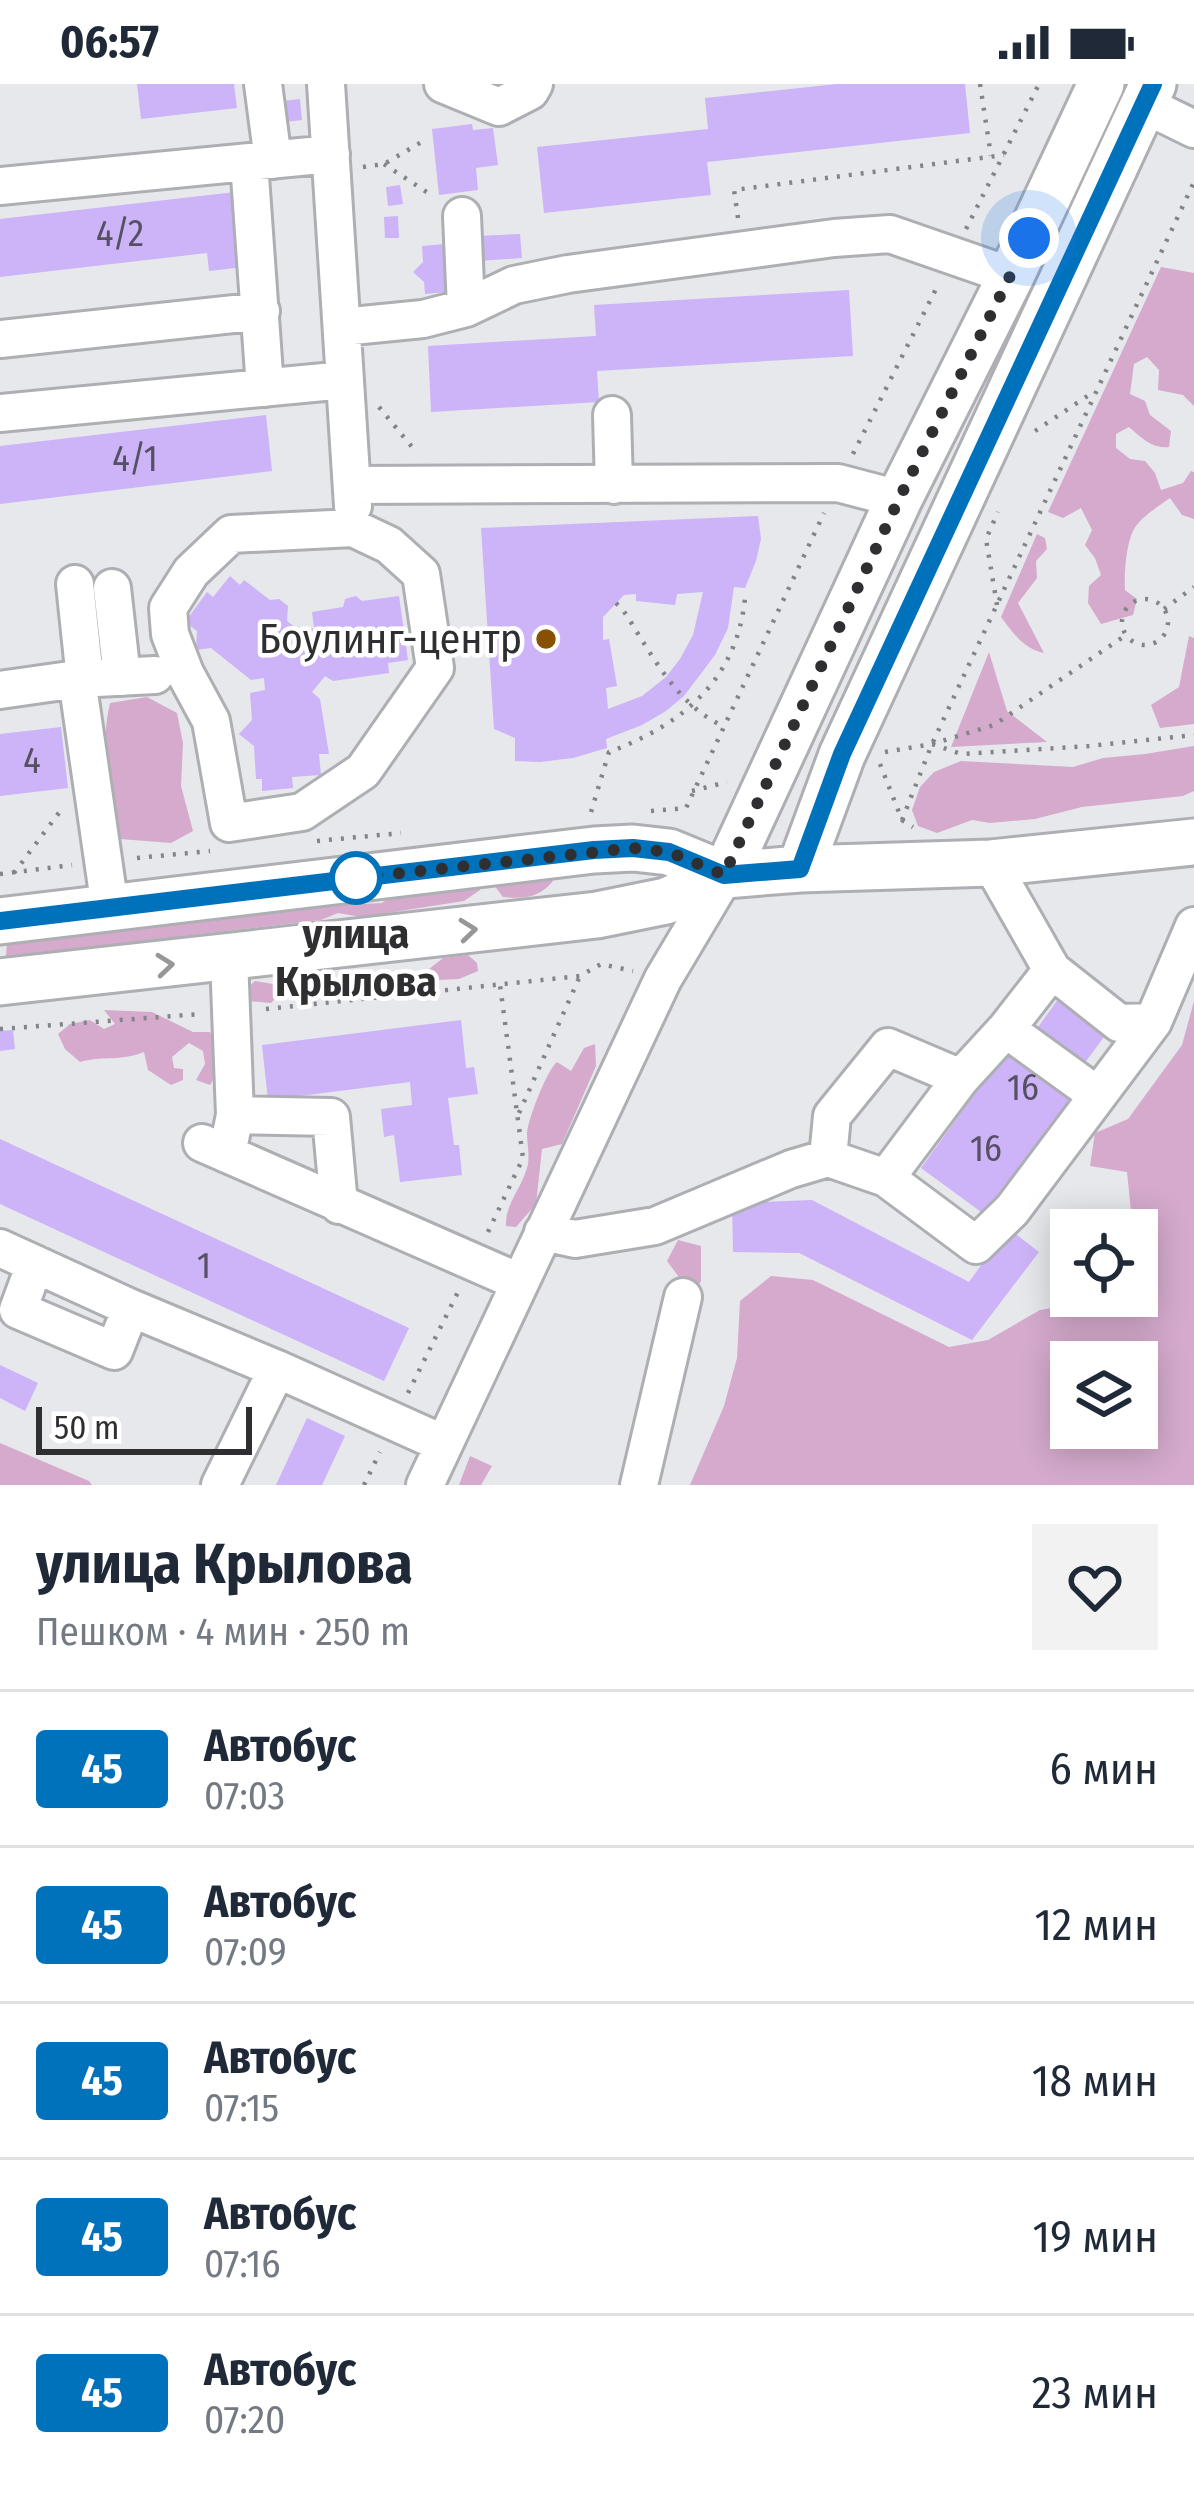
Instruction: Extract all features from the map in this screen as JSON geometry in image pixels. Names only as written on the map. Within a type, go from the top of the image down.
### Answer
[{"type":"main road","points":[[724,875],[899,499],[1101,84]]},
{"type":"main road","points":[[800,869],[842,754],[1148,94]]},
{"type":"main road","points":[[0,982],[597,915],[666,901],[724,875],[992,863],[1194,842]]},
{"type":"main road","points":[[0,921],[594,850],[669,852],[724,875]]},
{"type":"street","points":[[263,84],[261,310],[266,388]]},
{"type":"street","points":[[326,84],[347,160],[343,327],[353,528]]},
{"type":"street","points":[[442,84],[499,107],[530,92],[533,84]]},
{"type":"street","points":[[1148,94],[1194,130]]},
{"type":"street","points":[[0,185],[261,161],[347,160]]},
{"type":"street","points":[[462,216],[466,308]]},
{"type":"street","points":[[343,327],[423,319],[466,308],[514,285],[568,274],[890,234],[1011,276]]},
{"type":"street","points":[[0,339],[261,310]]},
{"type":"street","points":[[0,413],[345,380]]},
{"type":"street","points":[[612,415],[614,485]]},
{"type":"street","points":[[352,484],[614,485],[708,502],[838,483],[899,499]]},
{"type":"street","points":[[353,528],[389,544],[421,574],[435,668],[363,771],[302,812],[229,824],[211,721],[170,634],[168,608],[191,572],[231,533],[353,528]]},
{"type":"street","points":[[75,584],[110,678]]},
{"type":"street","points":[[110,908],[90,771],[110,678],[112,588]]},
{"type":"street","points":[[0,690],[110,678]]},
{"type":"street","points":[[992,863],[1052,970],[1118,1023],[1154,1022]]},
{"type":"street","points":[[425,1485],[662,979],[724,875]]},
{"type":"street","points":[[542,1232],[575,1239],[655,1226],[791,1168],[828,1158],[886,1178],[976,1245],[1012,1210],[1154,1022],[1194,926]]},
{"type":"street","points":[[229,958],[235,1115],[215,1148],[519,1282]]},
{"type":"street","points":[[886,1178],[961,1078],[1052,970]]},
{"type":"street","points":[[1006,1029],[1097,1096]]},
{"type":"street","points":[[828,1158],[832,1116],[888,1047],[961,1078]]},
{"type":"street","points":[[235,1115],[331,1117],[339,1205]]},
{"type":"street","points":[[0,1248],[444,1444]]},
{"type":"street","points":[[35,1264],[17,1310],[114,1351],[131,1309]]},
{"type":"street","points":[[639,1485],[683,1297]]},
{"type":"street","points":[[220,1485],[277,1369]]},
{"type":"path","points":[[980,84],[992,156]]},
{"type":"path","points":[[647,811],[686,808],[838,483],[1040,84]]},
{"type":"path","points":[[384,164],[424,140]]},
{"type":"path","points":[[742,250],[734,190],[1004,154]]},
{"type":"path","points":[[347,160],[384,164],[462,216]]},
{"type":"path","points":[[902,820],[932,744],[1194,182]]},
{"type":"path","points":[[1028,447],[1036,429],[1098,389]]},
{"type":"path","points":[[997,605],[986,539],[1003,502]]},
{"type":"path","points":[[1164,609],[1194,587]]},
{"type":"path","points":[[609,814],[590,815],[609,752],[645,739],[694,704],[729,657],[745,598]]},
{"type":"path","points":[[1146,599],[1164,609],[1167,628],[1162,638],[1144,645],[1126,635],[1122,626],[1127,607],[1146,599]]},
{"type":"path","points":[[616,603],[666,677],[711,720],[723,725]]},
{"type":"path","points":[[916,828],[902,820],[876,753],[932,744],[994,725],[1126,635]]},
{"type":"path","points":[[932,744],[961,754],[1194,735]]},
{"type":"path","points":[[692,791],[773,770]]},
{"type":"path","points":[[14,873],[90,771]]},
{"type":"path","points":[[313,842],[405,833]]},
{"type":"path","points":[[0,874],[220,850]]},
{"type":"path","points":[[0,1029],[230,1012],[580,976],[602,964],[662,979]]},
{"type":"path","points":[[518,1117],[580,976]]},
{"type":"shaded area","points":[[1161,267],[1194,273],[1194,406],[1183,395],[1158,390],[1159,370],[1147,357],[1134,364],[1130,394],[1145,401],[1150,415],[1171,431],[1169,447],[1152,444],[1129,427],[1116,434],[1116,448],[1130,459],[1145,461],[1161,490],[1183,483],[1194,472],[1194,519],[1182,515],[1170,498],[1140,521],[1131,537],[1125,568],[1125,590],[1137,599],[1133,615],[1101,624],[1088,603],[1089,586],[1101,575],[1085,545],[1092,530],[1081,508],[1063,518],[1048,512]]},
{"type":"shaded area","points":[[1037,534],[1045,538],[1047,549],[1036,561],[1037,578],[1018,603],[1044,653],[1025,644],[1001,617]]},
{"type":"shaded area","points":[[1189,636],[1194,638],[1194,724],[1160,728],[1151,705],[1179,687]]},
{"type":"shaded area","points":[[989,652],[1007,711],[1047,742],[951,747]]},
{"type":"shaded area","points":[[147,697],[177,713],[183,743],[181,786],[193,831],[171,843],[120,839],[110,788],[106,737],[110,703]]},
{"type":"shaded area","points":[[1194,746],[1194,791],[1183,796],[1082,807],[1035,819],[972,820],[937,833],[918,826],[912,810],[920,787],[934,772],[961,761],[1073,767],[1103,758]]},
{"type":"shaded area","points":[[540,872],[553,881],[531,896],[503,897],[493,884]]},
{"type":"shaded area","points":[[477,881],[480,890],[464,901],[362,917],[338,913],[321,920],[134,944],[84,957],[16,963],[6,956],[7,942],[72,928],[98,934],[139,921],[337,896],[362,904],[382,903],[407,882]]},
{"type":"shaded area","points":[[468,955],[478,971],[459,979],[438,980],[429,969],[443,958]]},
{"type":"shaded area","points":[[320,977],[324,989],[308,997],[280,994],[271,1003],[249,1001],[244,991],[255,981],[273,984]]},
{"type":"shaded area","points":[[1194,1001],[1194,1485],[690,1485],[724,1406],[737,1358],[740,1301],[771,1276],[813,1280],[949,1347],[988,1340],[1050,1308],[1050,1317],[1158,1317],[1158,1209],[1131,1209],[1127,1172],[1090,1166],[1095,1133],[1128,1119],[1182,1045]]},
{"type":"shaded area","points":[[104,1010],[152,1012],[193,1032],[210,1032],[219,1059],[210,1085],[196,1080],[205,1064],[203,1051],[189,1043],[172,1057],[174,1068],[183,1069],[183,1080],[171,1085],[148,1070],[144,1052],[80,1062],[65,1049],[58,1034],[70,1024],[90,1020],[104,1029],[115,1024]]},
{"type":"shaded area","points":[[595,1044],[596,1066],[562,1144],[542,1149],[536,1204],[516,1227],[506,1226],[527,1166],[528,1126],[543,1084],[557,1062],[571,1071],[584,1048]]},
{"type":"shaded area","points":[[678,1240],[701,1246],[701,1281],[695,1291],[667,1261]]},
{"type":"shaded area","points":[[0,1443],[89,1481],[92,1485],[0,1485]]},
{"type":"shaded area","points":[[470,1456],[492,1466],[481,1485],[459,1485]]},
{"type":"building","points":[[137,84],[234,84],[237,108],[141,119]]},
{"type":"building","points":[[837,84],[965,84],[970,133],[707,162],[711,195],[544,213],[537,147],[708,129],[705,98]]},
{"type":"building","points":[[300,99],[302,120],[284,122],[283,101]]},
{"type":"building","points":[[472,124],[473,130],[493,128],[498,165],[476,168],[478,190],[439,195],[432,129]]},
{"type":"building","points":[[400,185],[403,204],[388,206],[386,187]]},
{"type":"building","points":[[235,192],[244,267],[209,271],[207,253],[0,277],[0,219]]},
{"type":"building","points":[[398,216],[399,238],[385,238],[384,217]]},
{"type":"building","points":[[520,234],[522,258],[478,261],[477,236]]},
{"type":"building","points":[[445,244],[448,292],[425,294],[424,282],[413,272],[423,262],[422,246]]},
{"type":"building","points":[[849,290],[853,356],[597,371],[599,402],[431,412],[428,346],[596,336],[594,305]]},
{"type":"building","points":[[266,415],[272,471],[0,504],[0,446]]},
{"type":"building","name":"Боулинг-центр","points":[[758,516],[761,539],[745,588],[734,587],[728,628],[715,655],[684,696],[642,725],[606,739],[607,748],[540,762],[515,761],[515,738],[494,729],[481,528]],"holes":[[[703,592],[693,635],[666,677],[642,696],[608,709],[606,688],[617,686],[609,639],[603,640],[603,617],[624,595],[675,605],[677,594]]]},
{"type":"building","points":[[230,576],[288,606],[287,621],[303,633],[314,628],[312,612],[343,607],[345,599],[399,596],[408,660],[388,663],[389,673],[333,681],[325,676],[312,692],[320,699],[329,754],[319,754],[321,775],[292,777],[293,788],[262,791],[262,779],[256,779],[254,746],[239,734],[252,720],[250,693],[265,690],[264,678],[251,680],[211,648],[196,650],[197,631],[185,622],[207,592],[213,597]]},
{"type":"building","points":[[61,727],[68,788],[0,796],[0,734]]},
{"type":"building","points":[[1064,991],[1112,1026],[1062,1094],[1072,1101],[988,1217],[921,1168],[1005,1052],[1015,1059]]},
{"type":"building","points":[[461,1020],[466,1068],[474,1067],[478,1094],[448,1098],[462,1175],[400,1182],[394,1135],[384,1137],[381,1109],[412,1105],[410,1082],[268,1100],[262,1045]]},
{"type":"building","points":[[13,1030],[15,1049],[0,1051],[0,1031]]},
{"type":"building","points":[[0,1139],[409,1328],[384,1381],[0,1204]]},
{"type":"building","points":[[812,1200],[969,1282],[1008,1228],[1039,1252],[972,1340],[799,1253],[733,1252],[732,1203]]},
{"type":"building","points":[[0,1365],[38,1383],[25,1411],[0,1398]]},
{"type":"building","points":[[307,1418],[345,1436],[322,1485],[276,1485]]},
{"type":"bus line","name":"45","points":[[0,921],[594,850],[669,852],[724,875],[800,869],[842,754],[1153,84]]},
{"type":"place","name":"Боулинг-центр","points":[[546,639]]},
{"type":"place","name":"улица Крылова","points":[[356,878]]},
{"type":"route","points":[[356,878],[633,848],[669,852],[724,875],[899,499],[1029,238]]}]
